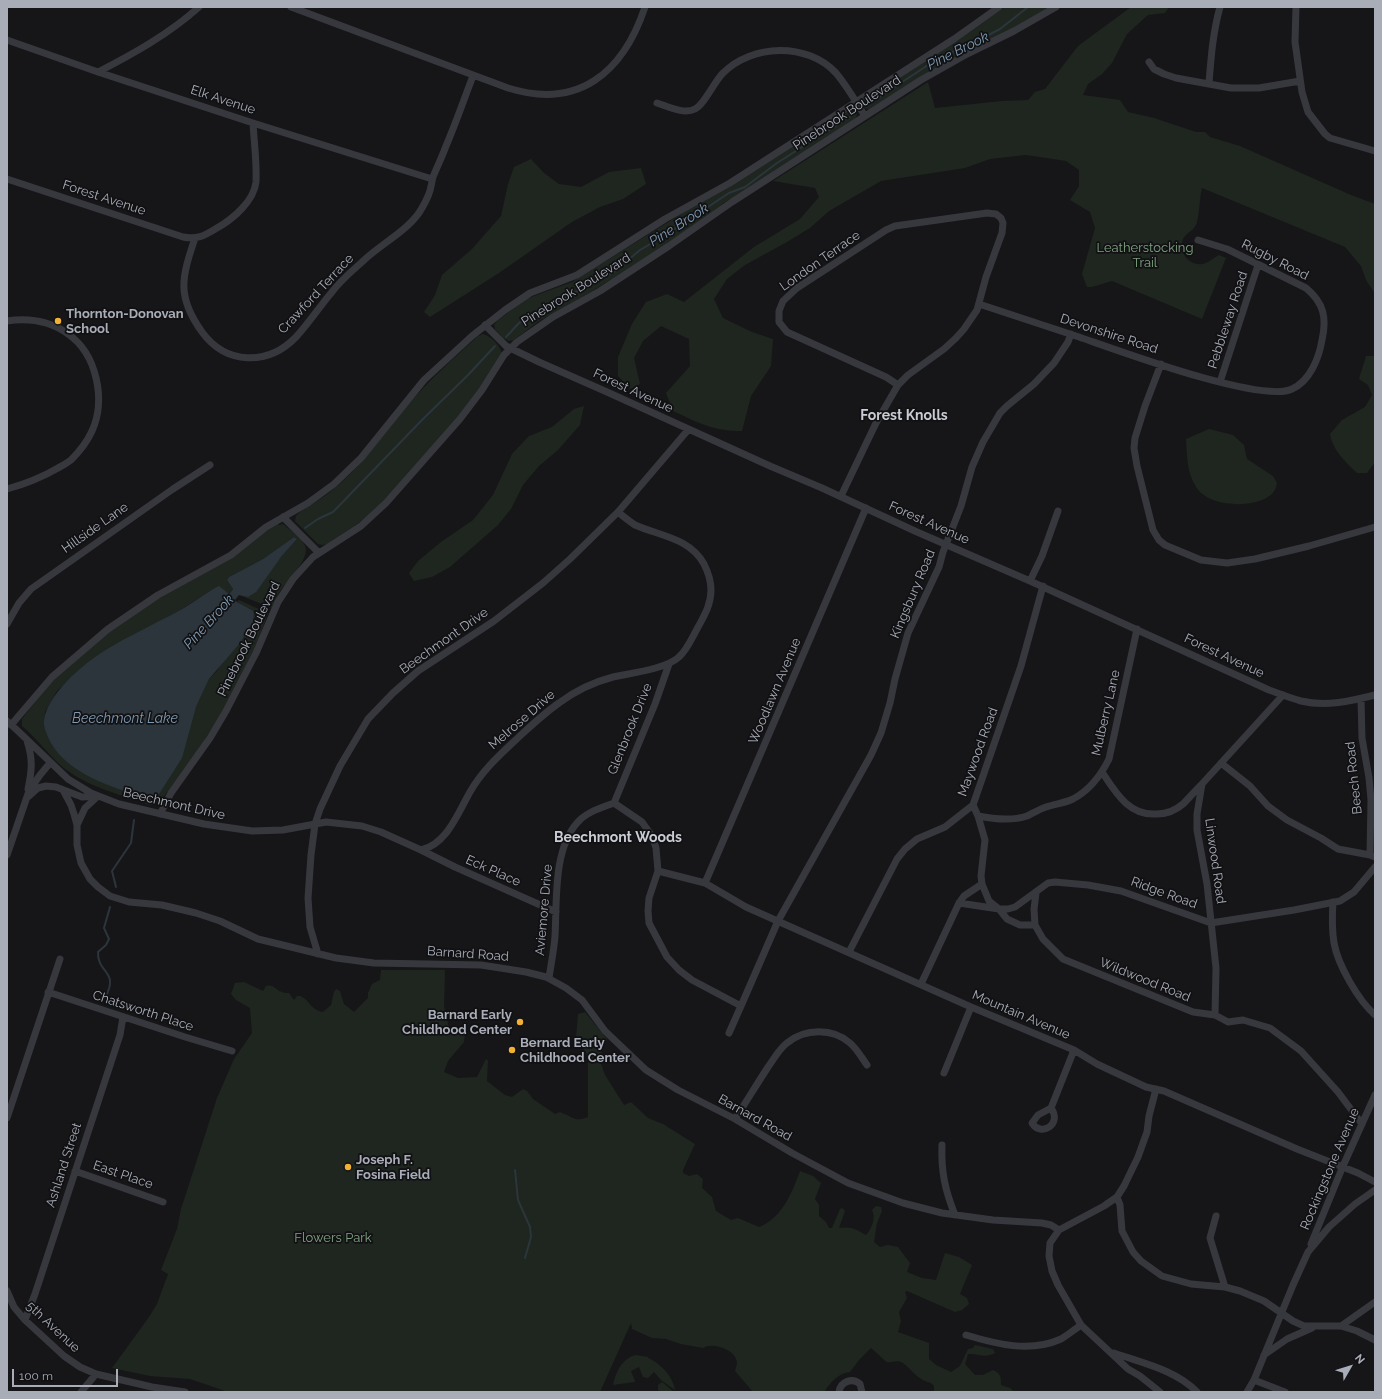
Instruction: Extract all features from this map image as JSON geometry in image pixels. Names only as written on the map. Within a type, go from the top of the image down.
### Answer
[{"type":"street","points":[[98,72],[167,33],[200,7]]},
{"type":"street","points":[[291,7],[473,76],[518,91],[535,94],[556,95],[580,88],[602,74],[613,64],[624,52],[635,34],[645,7]]},
{"type":"street","name":"Pinebrook Boulevard","points":[[9,723],[52,677],[108,629],[158,595],[231,555],[266,527],[317,497],[342,477],[361,458],[424,380],[485,325],[509,306],[526,296],[568,280],[671,216],[730,183],[959,36],[999,7]]},
{"type":"street","name":"Pinebrook Boulevard","points":[[160,814],[171,793],[210,738],[232,700],[256,653],[280,597],[298,573],[319,553],[361,526],[386,503],[460,419],[482,390],[510,348],[542,323],[614,282],[686,235],[732,202],[936,71],[1056,7]]},
{"type":"street","points":[[1209,83],[1212,45],[1220,7]]},
{"type":"street","points":[[1296,7],[1295,42],[1300,81],[1308,112],[1325,134],[1330,138],[1375,151]]},
{"type":"street","name":"Elk Avenue","points":[[7,40],[98,72],[253,123],[432,179]]},
{"type":"street","points":[[657,103],[686,111],[694,110],[701,104],[716,80],[734,64],[754,54],[767,51],[800,52],[812,56],[836,73],[865,116]]},
{"type":"street","points":[[1149,62],[1154,69],[1176,78],[1243,89],[1259,88],[1300,81]]},
{"type":"street","name":"Crawford Terrace","points":[[195,238],[187,262],[183,287],[185,299],[190,312],[205,336],[222,351],[237,357],[245,358],[266,355],[280,349],[295,337],[333,290],[369,254],[408,225],[416,217],[428,196],[432,179],[473,76]]},
{"type":"street","points":[[195,238],[204,236],[236,216],[250,198],[256,183],[253,123]]},
{"type":"street","name":"Forest Avenue","points":[[7,179],[183,237],[195,238]]},
{"type":"street","name":"London Terrace","points":[[898,385],[886,377],[787,332],[779,322],[779,311],[784,300],[797,288],[886,230],[895,226],[987,213],[996,214],[1003,223],[1002,233],[986,277],[979,304]]},
{"type":"street","name":"Rugby Road","points":[[1161,364],[1220,382],[1267,392],[1281,392],[1292,390],[1301,383],[1308,374],[1321,347],[1325,326],[1323,311],[1314,295],[1306,288],[1227,249],[1198,240]]},
{"type":"street","name":"Pebbleway Road","points":[[1220,382],[1258,265]]},
{"type":"street","points":[[841,496],[876,423],[898,385],[908,375],[944,349],[956,338],[964,329],[979,304]]},
{"type":"street","name":"Devonshire Road","points":[[979,304],[1161,364],[1145,406],[1135,438],[1134,448],[1153,530],[1158,540],[1165,545],[1201,560],[1227,563],[1255,559],[1309,546],[1375,527]]},
{"type":"street","points":[[7,321],[23,319],[45,323],[69,334],[84,350],[92,364],[97,381],[98,394],[98,411],[93,430],[86,443],[70,461],[43,477],[7,489]]},
{"type":"street","name":"Forest Avenue","points":[[485,325],[510,348],[688,430],[1043,586],[1269,690],[1302,701],[1320,704],[1337,703],[1375,695]]},
{"type":"street","name":"Kingsbury Road","points":[[778,921],[871,755],[881,733],[908,633],[939,567],[962,506],[972,467],[983,442],[1003,409],[1034,384],[1054,364],[1068,342],[1071,334]]},
{"type":"street","name":"Beechmont Drive","points":[[9,723],[73,783],[98,796],[119,804],[217,827],[252,831],[276,831],[315,824],[320,809],[350,748],[368,719],[392,693],[418,671],[494,621],[538,587],[581,549],[618,512],[688,430]]},
{"type":"street","name":"Hillside Lane","points":[[7,624],[19,603],[31,589],[173,489],[210,465]]},
{"type":"street","name":"Woodlawn Avenue","points":[[706,883],[866,508]]},
{"type":"street","name":"Melrose Drive","points":[[421,850],[436,844],[448,832],[471,790],[486,770],[500,754],[549,710],[576,692],[592,685],[612,678],[669,664],[680,657],[689,644],[704,616],[711,596],[708,574],[701,559],[688,546],[679,540],[636,525],[618,512]]},
{"type":"street","points":[[1030,581],[1042,556],[1058,512]]},
{"type":"street","points":[[283,517],[319,553]]},
{"type":"street","name":"Maywood Road","points":[[849,952],[897,859],[905,849],[917,839],[945,827],[973,805],[1021,666],[1043,586]]},
{"type":"street","name":"Mulberry Lane","points":[[978,816],[1009,818],[1025,816],[1046,807],[1073,799],[1087,788],[1102,772],[1109,759],[1137,629]]},
{"type":"street","name":"Glenbrook Drive","points":[[614,803],[655,704],[669,664]]},
{"type":"street","points":[[1102,772],[1114,790],[1128,806],[1137,811],[1150,815],[1170,811],[1182,804],[1202,784],[1283,695]]},
{"type":"street","name":"Beech Road","points":[[1361,699],[1362,738],[1371,800],[1373,856]]},
{"type":"street","points":[[7,855],[26,797],[32,767],[30,751],[26,739]]},
{"type":"street","points":[[26,797],[34,783],[50,763]]},
{"type":"street","points":[[1221,764],[1250,786],[1268,806],[1287,820],[1338,849],[1373,856]]},
{"type":"street","name":"Linwood Road","points":[[1202,784],[1197,814],[1197,830],[1206,884],[1216,968],[1215,1015]]},
{"type":"street","points":[[26,797],[38,788],[44,786],[52,786],[82,797],[98,796]]},
{"type":"street","name":"Barnard Road","points":[[63,790],[71,805],[77,825],[77,845],[81,863],[98,888],[110,896],[128,902],[162,905],[196,913],[220,921],[258,939],[318,954],[374,963],[480,964],[549,978],[582,1000],[605,1031],[646,1070],[678,1090],[735,1119],[792,1153],[848,1183],[903,1204],[942,1213],[992,1220],[1042,1223],[1051,1225],[1059,1230]]},
{"type":"street","name":"Barnard Road","points":[[77,825],[85,808],[98,796]]},
{"type":"street","points":[[614,803],[635,816],[646,828],[656,848],[658,872],[649,898],[649,923],[667,957],[679,970],[692,980],[741,1006]]},
{"type":"street","name":"Aviemore Drive","points":[[549,978],[553,955],[556,887],[563,849],[571,830],[585,816],[614,803]]},
{"type":"street","points":[[973,805],[985,840],[981,876],[982,884],[989,901],[992,905],[999,909],[1007,919],[1020,925],[1035,925],[1034,909],[1036,893]]},
{"type":"street","points":[[318,954],[310,927],[308,898],[310,855],[315,824],[326,822],[372,828],[421,850]]},
{"type":"street","name":"Eck Place","points":[[421,850],[450,865],[556,912]]},
{"type":"street","name":"Ridge Road","points":[[999,909],[1015,907],[1048,884],[1055,882],[1088,884],[1121,890],[1211,923],[1340,901],[1354,892],[1375,867]]},
{"type":"street","name":"Mountain Avenue","points":[[658,872],[706,883],[746,907],[971,1007],[1074,1050],[1097,1064],[1139,1084],[1164,1091],[1297,1149],[1343,1166],[1375,1182]]},
{"type":"street","points":[[921,984],[959,903],[964,896],[982,884]]},
{"type":"street","points":[[1333,902],[1332,927],[1334,944],[1339,959],[1348,979],[1359,997],[1375,1016]]},
{"type":"street","points":[[959,903],[999,909]]},
{"type":"street","points":[[729,1033],[778,921]]},
{"type":"street","name":"Wildwood Road","points":[[1035,925],[1043,939],[1063,959],[1193,1012],[1215,1015],[1228,1022],[1243,1020],[1270,1028],[1301,1051],[1334,1087],[1362,1124]]},
{"type":"street","points":[[7,1118],[60,959]]},
{"type":"street","name":"Chatsworth Place","points":[[48,992],[232,1051]]},
{"type":"street","points":[[944,1073],[971,1007]]},
{"type":"street","name":"Ashland Street","points":[[25,1320],[35,1294],[120,1035],[123,1017]]},
{"type":"street","points":[[735,1119],[758,1082],[782,1048],[795,1038],[818,1031],[836,1035],[852,1045],[867,1065]]},
{"type":"street","points":[[1051,1108],[1074,1050]]},
{"type":"street","points":[[1156,1089],[1149,1116],[1147,1132],[1138,1156],[1124,1186],[1117,1197],[1104,1206],[1059,1230],[1050,1243],[1049,1256],[1058,1285],[1082,1325],[1112,1352],[1128,1370],[1140,1376],[1160,1392]]},
{"type":"street","name":"Rockingstone Avenue","points":[[1247,1392],[1254,1380],[1343,1166],[1375,1096]]},
{"type":"street","points":[[942,1145],[944,1179],[947,1195],[955,1215]]},
{"type":"street","name":"East Place","points":[[75,1171],[163,1202]]},
{"type":"street","points":[[1308,1252],[1329,1227],[1355,1204],[1375,1190]]},
{"type":"street","points":[[1117,1197],[1120,1205],[1122,1231],[1133,1252],[1141,1261],[1162,1276],[1191,1284],[1225,1286],[1264,1301],[1293,1321],[1304,1326],[1341,1326],[1357,1331],[1375,1340]]},
{"type":"street","points":[[1216,1216],[1210,1238],[1225,1286]]},
{"type":"street","name":"5th Avenue","points":[[7,1291],[14,1307],[25,1320],[64,1356],[80,1367],[96,1374],[152,1387],[185,1392]]},
{"type":"street","points":[[1341,1326],[1375,1302]]},
{"type":"street","points":[[966,1335],[1009,1346],[1040,1345],[1060,1339],[1082,1325]]},
{"type":"street","points":[[1263,1357],[1287,1339],[1317,1326]]},
{"type":"street","points":[[1112,1352],[1159,1368],[1182,1379],[1197,1392]]},
{"type":"street","points":[[81,1392],[96,1374]]},
{"type":"street","points":[[839,1392],[842,1385],[851,1380],[860,1384],[862,1392]]},
{"type":"street","points":[[1254,1380],[1284,1392]]},
{"type":"green space","points":[[1005,7],[1053,7],[870,110],[864,107],[865,100],[957,41]]},
{"type":"green space","name":"Leatherstocking Trail","points":[[1131,7],[1169,7],[1165,13],[1148,15],[1127,34],[1112,63],[1102,74],[1088,84],[1083,95],[1120,100],[1128,112],[1154,118],[1196,132],[1205,132],[1210,137],[1240,146],[1351,195],[1375,204],[1375,294],[1366,280],[1361,266],[1345,247],[1202,188],[1196,225],[1183,239],[1183,253],[1189,260],[1197,264],[1207,263],[1219,255],[1226,258],[1202,319],[1112,281],[1087,287],[1082,274],[1095,228],[1090,212],[1070,200],[1079,186],[1079,170],[1066,161],[1026,155],[990,159],[965,168],[881,181],[829,211],[810,228],[745,265],[727,279],[714,299],[723,318],[752,332],[773,339],[771,366],[751,396],[742,431],[714,428],[698,423],[673,411],[666,393],[690,366],[689,339],[661,326],[643,341],[634,358],[640,384],[630,389],[618,376],[618,357],[632,324],[646,302],[667,294],[684,302],[754,247],[800,219],[819,197],[815,188],[773,181],[928,82],[935,108],[1002,101],[1028,100],[1035,92],[1045,89],[1078,46]]},
{"type":"green space","points":[[850,110],[857,115],[855,120],[724,203],[700,223],[664,247],[589,293],[539,321],[514,340],[509,341],[503,338],[495,329],[494,325],[497,321],[526,299],[572,282],[686,211],[732,186]]},
{"type":"green space","points":[[531,159],[544,173],[559,184],[581,187],[609,172],[641,168],[646,184],[623,199],[600,207],[572,222],[499,273],[430,317],[424,312],[435,295],[442,275],[472,249],[501,216],[508,184],[514,167]]},
{"type":"green space","points":[[483,334],[495,342],[502,354],[473,399],[377,510],[327,544],[318,544],[295,521],[296,516],[342,482],[360,464],[425,386],[478,336]]},
{"type":"green space","points":[[1366,356],[1375,356],[1375,462],[1367,473],[1357,473],[1344,460],[1337,450],[1331,440],[1330,434],[1342,420],[1365,407],[1372,395],[1368,385],[1359,379]]},
{"type":"green space","points":[[584,406],[580,425],[558,450],[539,466],[523,485],[511,509],[498,525],[450,567],[432,577],[414,581],[409,573],[418,561],[441,542],[473,520],[493,495],[512,454],[529,436],[552,427],[574,409]]},
{"type":"green space","points":[[1209,429],[1233,435],[1244,445],[1247,459],[1273,476],[1277,483],[1272,494],[1255,502],[1232,504],[1211,499],[1202,494],[1196,487],[1191,476],[1188,464],[1186,439]]},
{"type":"green space","points":[[277,523],[279,525],[283,524],[298,537],[305,546],[306,551],[302,563],[280,591],[272,608],[239,595],[281,557],[297,539],[294,537],[263,559],[229,577],[227,580],[233,589],[228,594],[219,587],[213,589],[177,612],[107,649],[91,660],[57,691],[45,712],[44,727],[123,790],[137,795],[137,799],[132,799],[102,789],[66,770],[22,726],[22,719],[50,683],[110,630]]},
{"type":"green space","points":[[239,600],[259,609],[257,615],[260,617],[264,611],[268,613],[248,663],[209,733],[162,799],[153,805],[145,804],[146,802],[144,802],[144,800],[196,707],[209,679],[217,671],[252,610],[237,602]]},
{"type":"green space","name":"Flowers Park","points":[[381,970],[445,970],[444,1006],[449,1028],[459,1027],[465,1032],[464,1042],[448,1061],[444,1072],[458,1078],[477,1077],[486,1059],[488,1061],[487,1081],[505,1095],[512,1097],[523,1089],[527,1091],[533,1099],[555,1114],[560,1112],[576,1119],[588,1117],[588,1056],[583,1048],[577,1044],[576,1038],[578,1014],[585,1012],[607,1039],[599,1058],[605,1075],[624,1105],[631,1102],[648,1118],[663,1124],[695,1144],[683,1173],[689,1176],[697,1174],[703,1179],[702,1188],[712,1197],[716,1211],[731,1220],[738,1218],[759,1227],[767,1223],[774,1218],[785,1204],[790,1196],[800,1171],[813,1176],[821,1183],[815,1199],[819,1205],[819,1216],[826,1222],[829,1228],[832,1228],[840,1209],[842,1208],[845,1211],[839,1228],[853,1228],[866,1235],[873,1223],[874,1216],[872,1210],[876,1206],[881,1207],[882,1211],[877,1223],[874,1242],[880,1247],[888,1245],[898,1247],[910,1263],[907,1272],[922,1278],[936,1280],[945,1253],[959,1257],[972,1265],[960,1294],[967,1298],[969,1304],[962,1310],[955,1312],[907,1291],[905,1292],[907,1298],[899,1312],[901,1321],[898,1332],[929,1343],[929,1359],[936,1365],[951,1372],[960,1366],[968,1349],[973,1348],[975,1345],[993,1349],[995,1353],[988,1356],[968,1354],[965,1364],[975,1375],[983,1375],[993,1370],[996,1371],[1000,1376],[1001,1385],[1010,1388],[1014,1392],[934,1392],[934,1386],[931,1383],[919,1378],[903,1363],[899,1361],[887,1362],[871,1348],[850,1372],[838,1376],[824,1392],[753,1392],[735,1371],[737,1362],[732,1353],[728,1350],[717,1346],[707,1346],[703,1348],[681,1344],[666,1339],[652,1338],[632,1329],[631,1323],[600,1392],[228,1392],[190,1379],[150,1376],[112,1368],[157,1304],[168,1274],[161,1270],[177,1229],[181,1209],[217,1098],[234,1059],[252,1033],[250,1008],[236,1000],[231,994],[235,983],[244,982],[263,991],[266,986],[273,986],[284,993],[289,993],[294,1000],[297,996],[301,996],[315,1009],[323,1012],[331,1005],[336,989],[340,991],[344,1004],[354,1012],[368,998],[368,993],[372,984],[380,980]]},
{"type":"green space","points":[[636,1355],[648,1357],[657,1363],[669,1375],[675,1390],[661,1380],[654,1372],[648,1378],[643,1377],[639,1367],[631,1371],[635,1382],[613,1385],[616,1375],[623,1362]]},
{"type":"green space","points":[[662,1382],[674,1392],[661,1392],[658,1390],[658,1385]]},
{"type":"water","name":"Beechmont Lake","points":[[294,537],[297,539],[281,557],[256,592],[248,597],[239,595],[235,600],[252,610],[254,613],[253,622],[240,643],[209,679],[196,707],[182,758],[159,794],[153,798],[146,797],[144,800],[137,798],[137,795],[98,781],[86,775],[63,759],[48,737],[44,726],[45,715],[50,704],[66,682],[107,649],[180,610],[213,589],[219,586],[229,594],[233,589],[227,580],[229,577],[263,559]]},
{"type":"waterway","name":"Pine Brook","points":[[866,106],[940,58],[1000,29],[1028,7]]},
{"type":"waterway","name":"Pine Brook","points":[[506,337],[519,323],[615,271],[640,250],[729,193],[745,187],[777,163],[854,114]]},
{"type":"waterway","name":"Pine Brook","points":[[305,528],[318,519],[333,512],[495,346]]},
{"type":"waterway","name":"Pine Brook","points":[[116,887],[112,871],[131,843],[134,820]]},
{"type":"waterway","name":"Pine Brook","points":[[105,998],[110,982],[107,973],[101,965],[98,952],[106,945],[109,939],[104,928],[110,907]]},
{"type":"waterway","points":[[515,1170],[518,1200],[530,1227],[531,1237],[525,1258]]},
{"type":"place","name":"Thornton-Donovan School","points":[[58,321]]},
{"type":"place","name":"Barnard Early Childhood Center","points":[[520,1022]]},
{"type":"place","name":"Bernard Early Childhood Center","points":[[512,1050]]},
{"type":"place","name":"Joseph F. Fosina Field","points":[[348,1167]]},
{"type":"district","name":"Forest Knolls","points":[[904,416]]},
{"type":"district","name":"Beechmont Woods","points":[[618,838]]}]
